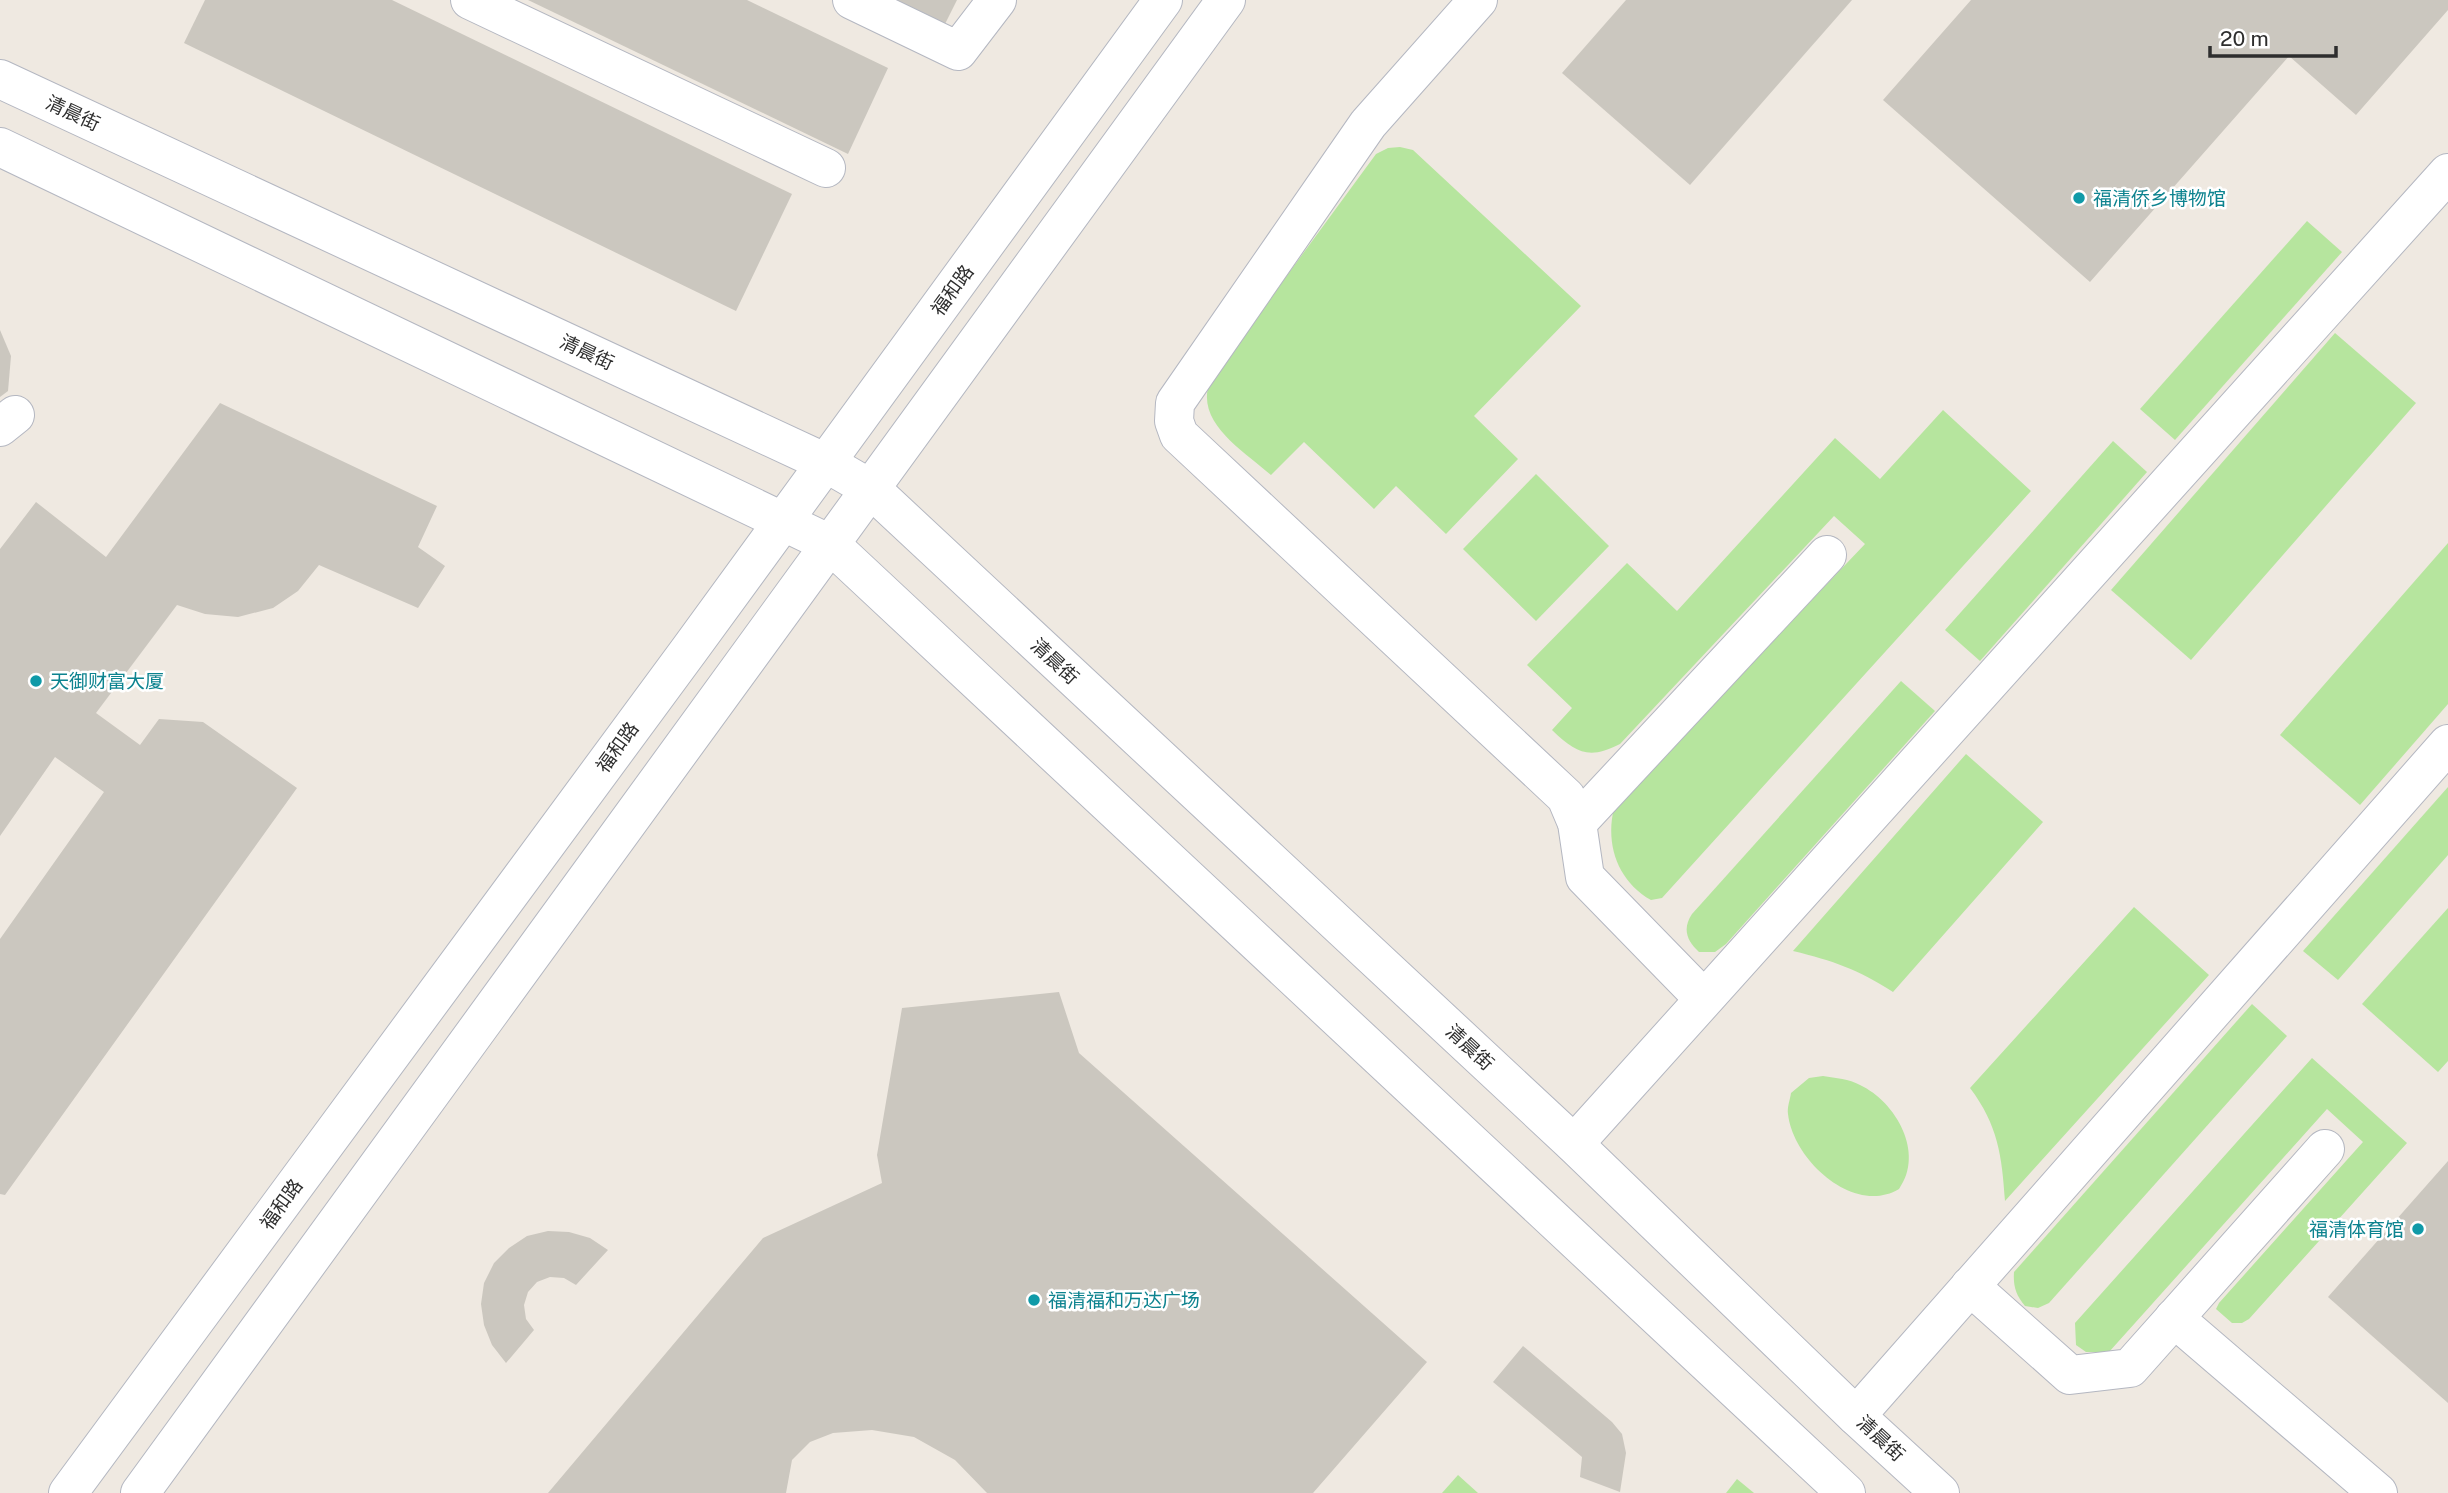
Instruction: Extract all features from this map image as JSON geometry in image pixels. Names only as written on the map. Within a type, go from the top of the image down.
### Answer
[{"type":"street","points":[[470,0],[826,168]]},
{"type":"street","points":[[852,0],[958,51],[996,0]]},
{"type":"street","name":"福和路","points":[[68,1493],[1163,0]]},
{"type":"street","points":[[140,1493],[1226,0]]},
{"type":"street","points":[[1478,0],[1368,124],[1175,403],[1174,421],[1179,435],[1566,797],[1577,824],[1585,877],[1703,998]]},
{"type":"street","name":"清晨街","points":[[0,79],[826,463],[871,489],[1574,1144],[1856,1416],[1940,1493]]},
{"type":"street","points":[[0,147],[830,544],[1846,1493]]},
{"type":"street","points":[[1574,1144],[2448,173]]},
{"type":"street","points":[[1577,824],[1827,555]]},
{"type":"street","points":[[1856,1416],[2448,744]]},
{"type":"street","points":[[1970,1286],[2070,1375],[2130,1368],[2325,1149]]},
{"type":"street","points":[[2174,1318],[2378,1493]]},
{"type":"green space","points":[[1388,148],[1413,150],[1581,306],[1474,416],[1518,459],[1446,534],[1396,486],[1374,509],[1304,442],[1271,475],[1224,434],[1209,408],[1207,394],[1211,379],[1376,154]]},
{"type":"green space","points":[[2307,221],[2342,252],[2175,440],[2140,409]]},
{"type":"green space","points":[[2335,333],[2416,403],[2191,660],[2111,590]]},
{"type":"green space","points":[[1943,410],[2031,491],[1662,898],[1651,900],[1630,883],[1617,861],[1611,835],[1614,808],[1865,544],[1834,516],[1620,744],[1609,749],[1583,752],[1568,744],[1552,730],[1572,708],[1527,665],[1627,563],[1677,611],[1835,438],[1880,479]]},
{"type":"green space","points":[[2113,441],[2147,472],[1980,661],[1945,630]]},
{"type":"green space","points":[[1536,474],[1609,546],[1536,621],[1463,549]]},
{"type":"green space","points":[[2448,543],[2448,704],[2360,805],[2280,735]]},
{"type":"green space","points":[[1901,681],[1935,711],[1726,944],[1715,952],[1699,952],[1691,944],[1687,934],[1687,925],[1692,914]]},
{"type":"green space","points":[[1966,754],[2043,822],[1893,992],[1845,967],[1793,951]]},
{"type":"green space","points":[[2448,787],[2448,855],[2338,980],[2303,951]]},
{"type":"green space","points":[[2134,907],[2209,975],[2005,1201],[1993,1128],[1970,1088]]},
{"type":"green space","points":[[2448,908],[2448,1061],[2438,1072],[2362,1004]]},
{"type":"green space","points":[[2252,1004],[2287,1036],[2049,1303],[2038,1308],[2025,1306],[2016,1290],[2014,1272]]},
{"type":"green space","points":[[2312,1058],[2407,1143],[2249,1319],[2242,1323],[2232,1323],[2216,1309],[2219,1303],[2363,1142],[2327,1109],[2109,1352],[2086,1352],[2076,1345],[2075,1323]]},
{"type":"green space","points":[[1823,1076],[1860,1085],[1885,1103],[1895,1116],[1908,1145],[1909,1160],[1899,1189],[1882,1195],[1863,1195],[1845,1189],[1828,1179],[1801,1149],[1792,1132],[1788,1114],[1791,1093],[1809,1078]]},
{"type":"green space","points":[[1458,1475],[1478,1493],[1442,1493]]},
{"type":"green space","points":[[1737,1479],[1754,1493],[1726,1493]]},
{"type":"building","points":[[205,0],[392,0],[792,194],[736,311],[184,43]]},
{"type":"building","points":[[528,0],[747,0],[888,68],[848,154]]},
{"type":"building","points":[[895,0],[957,0],[945,24]]},
{"type":"building","points":[[1626,0],[1852,0],[1690,185],[1562,73]]},
{"type":"building","name":"福清侨乡博物馆","points":[[1971,0],[2448,0],[2448,10],[2356,115],[2289,56],[2090,282],[1883,100]]},
{"type":"building","points":[[0,330],[11,356],[8,391],[0,397]]},
{"type":"building","points":[[220,403],[437,506],[418,547],[445,566],[418,608],[319,565],[298,591],[273,608],[238,617],[205,614],[177,605],[96,713],[140,745],[159,719],[203,722],[297,788],[5,1195],[0,1194],[0,939],[104,792],[55,757],[0,836],[0,549],[36,502],[106,557]]},
{"type":"building","name":"福清福和万达广场","points":[[1059,992],[1079,1053],[1427,1362],[1313,1493],[987,1493],[955,1460],[914,1437],[872,1430],[833,1433],[810,1442],[792,1460],[786,1493],[548,1493],[763,1238],[882,1183],[877,1155],[902,1008]]},
{"type":"building","name":"福清体育馆","points":[[2448,1161],[2448,1403],[2328,1297]]},
{"type":"building","points":[[548,1231],[569,1232],[590,1238],[608,1250],[576,1285],[564,1278],[550,1277],[537,1282],[528,1292],[524,1305],[526,1319],[534,1330],[506,1363],[492,1345],[484,1325],[481,1304],[484,1283],[494,1263],[509,1248],[527,1236]]},
{"type":"building","points":[[1523,1346],[1612,1422],[1622,1434],[1626,1453],[1620,1492],[1580,1477],[1582,1457],[1493,1382]]},
{"type":"place","name":"福清侨乡博物馆","points":[[2079,198]]},
{"type":"place","name":"天御财富大厦","points":[[36,681]]},
{"type":"place","name":"福清体育馆","points":[[2418,1229]]},
{"type":"place","name":"福清福和万达广场","points":[[1034,1300]]}]
